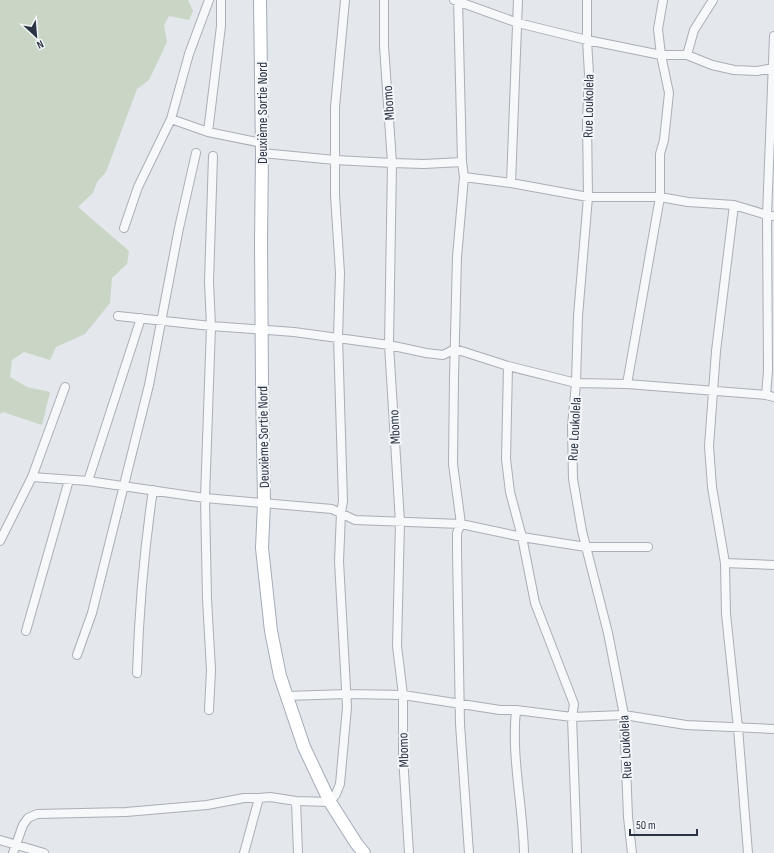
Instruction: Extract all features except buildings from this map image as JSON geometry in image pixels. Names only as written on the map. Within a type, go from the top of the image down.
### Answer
[{"type":"main road","name":"Deuxième Sortie Nord","points":[[260,0],[264,502],[262,548],[267,599],[275,654],[286,696],[304,747],[330,802],[356,848],[364,853]]},
{"type":"street","points":[[124,228],[138,187],[171,118],[189,54],[210,0]]},
{"type":"street","points":[[208,132],[221,26],[221,0]]},
{"type":"street","points":[[14,849],[23,825],[28,818],[37,814],[126,812],[207,805],[244,798],[270,797],[296,801],[330,802],[336,794],[340,784],[345,742],[347,694],[339,561],[340,513],[343,501],[343,485],[338,337],[340,273],[335,195],[335,107],[345,0]]},
{"type":"street","name":"Mbomo","points":[[384,0],[384,46],[392,163],[390,345],[400,522],[397,646],[403,695],[403,756],[409,853]]},
{"type":"street","points":[[469,853],[459,703],[456,550],[457,533],[461,524],[453,464],[457,257],[464,177],[462,162],[456,0],[518,23],[587,40],[661,55],[687,55],[712,65],[734,70],[757,71],[773,68]]},
{"type":"street","points":[[511,183],[518,0]]},
{"type":"street","name":"Rue Loukolela","points":[[587,0],[589,74],[587,121],[588,197],[578,316],[576,382],[572,426],[573,479],[582,531],[608,633],[624,715],[628,817],[632,853]]},
{"type":"street","points":[[627,384],[660,197],[660,154],[664,140],[669,93],[661,55],[658,28],[663,0]]},
{"type":"street","points":[[687,55],[694,30],[713,0]]},
{"type":"street","points":[[118,316],[338,337],[442,355],[455,349],[508,366],[576,382],[627,384],[770,396],[768,371],[774,36]]},
{"type":"street","points":[[171,118],[208,132],[262,148],[335,160],[424,164],[462,162]]},
{"type":"street","points":[[77,655],[92,613],[149,385],[179,228],[196,153]]},
{"type":"street","points":[[209,710],[210,670],[207,600],[206,498],[211,326],[209,282],[213,156]]},
{"type":"street","points":[[464,177],[511,183],[588,197],[660,197],[688,202],[734,205],[770,216]]},
{"type":"street","points":[[734,205],[716,351],[709,446],[712,487],[725,563],[726,614],[738,728],[748,853]]},
{"type":"street","points":[[88,481],[141,318]]},
{"type":"street","points":[[508,366],[506,459],[510,492],[522,537],[535,603],[574,704],[572,717],[577,853]]},
{"type":"street","points":[[0,541],[32,477],[65,386]]},
{"type":"street","points":[[32,477],[88,481],[206,498],[332,509],[355,520],[461,524],[522,537],[586,547],[648,547]]},
{"type":"street","points":[[26,631],[69,480]]},
{"type":"street","points":[[137,673],[147,532],[153,490]]},
{"type":"street","points":[[725,563],[774,565]]},
{"type":"street","points":[[286,696],[347,694],[403,695],[500,710],[516,710],[572,717],[624,715],[686,724],[774,729]]},
{"type":"street","points":[[516,710],[514,727],[524,853]]},
{"type":"street","points":[[244,853],[259,798]]},
{"type":"street","points":[[296,801],[298,853]]},
{"type":"street","points":[[0,840],[14,849],[44,853]]},
{"type":"green space","points":[[0,0],[188,0],[193,11],[189,20],[169,16],[164,25],[167,42],[149,80],[137,89],[106,172],[97,182],[93,193],[78,207],[129,251],[127,264],[112,278],[110,303],[85,334],[56,347],[50,360],[24,352],[12,360],[10,377],[27,387],[50,392],[42,425],[3,412],[0,414]]}]
